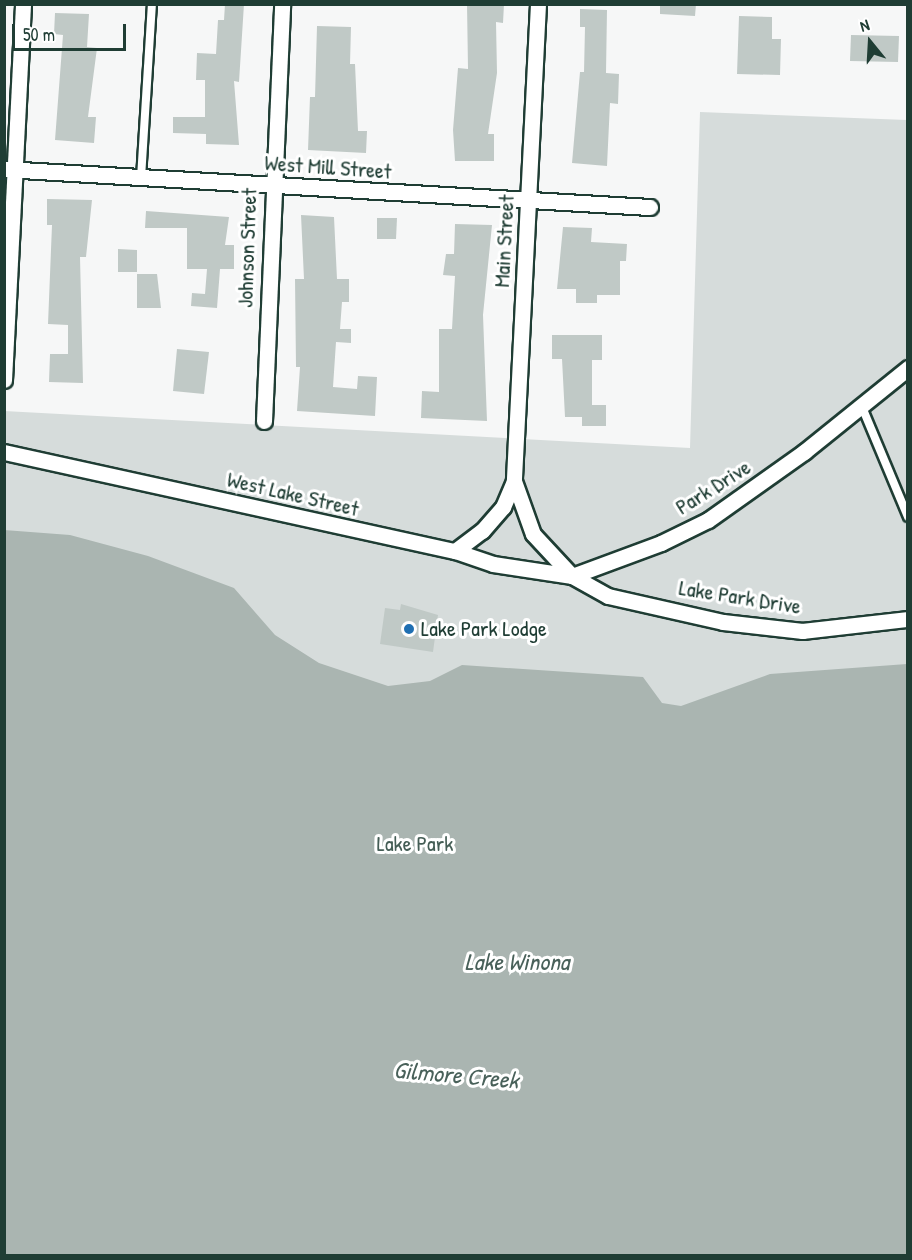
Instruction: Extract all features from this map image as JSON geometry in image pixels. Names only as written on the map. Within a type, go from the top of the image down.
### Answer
[{"type":"street","points":[[4,380],[10,170],[23,4]]},
{"type":"street","name":"Johnson Street","points":[[264,421],[272,186],[282,4]]},
{"type":"street","name":"Main Street","points":[[455,551],[482,531],[503,507],[514,481],[538,4]]},
{"type":"street","name":"West Mill Street","points":[[10,170],[650,207]]},
{"type":"street","name":"Park Drive","points":[[572,576],[661,543],[708,520],[763,484],[908,368]]},
{"type":"street","name":"West Lake Street","points":[[4,452],[455,551],[493,564],[572,576]]},
{"type":"street","name":"Main Street","points":[[514,481],[533,534],[572,576]]},
{"type":"street","name":"Lake Park Drive","points":[[572,576],[608,596],[723,622],[802,631],[908,620]]},
{"type":"lane","points":[[141,178],[152,4]]},
{"type":"lane","points":[[862,407],[908,517]]},
{"type":"green space","name":"Lake Winona","points":[[700,112],[907,120],[907,1255],[5,1255],[4,411],[690,448]]},
{"type":"water","name":"Lake Winona","points":[[4,530],[70,535],[148,556],[234,588],[275,635],[319,663],[388,686],[430,681],[462,665],[643,677],[662,703],[681,706],[770,674],[907,664],[907,1255],[5,1255]]},
{"type":"building","points":[[225,4],[244,4],[239,82],[234,81],[239,145],[206,144],[206,134],[173,133],[173,117],[205,117],[205,80],[196,80],[197,53],[216,54],[218,20],[224,20]]},
{"type":"building","points":[[467,4],[504,4],[503,23],[496,22],[497,73],[488,134],[494,134],[494,161],[455,161],[453,130],[458,68],[468,69]]},
{"type":"building","points":[[660,4],[696,4],[695,16],[660,14]]},
{"type":"building","points":[[580,9],[607,10],[606,73],[619,74],[618,104],[610,103],[607,166],[572,163],[580,72],[584,72],[585,27],[580,27]]},
{"type":"building","points":[[55,13],[89,14],[87,47],[97,48],[88,117],[96,117],[94,143],[55,140],[63,35],[54,34]]},
{"type":"building","points":[[739,16],[772,17],[772,39],[781,39],[780,75],[737,74]]},
{"type":"building","points":[[317,26],[351,27],[350,64],[355,64],[358,131],[367,131],[366,153],[308,150],[310,97],[315,97]]},
{"type":"building","points":[[851,35],[899,36],[898,62],[850,61]]},
{"type":"building","points":[[47,199],[92,200],[86,257],[80,257],[83,383],[49,382],[50,354],[68,354],[68,325],[48,324],[52,225],[47,225]]},
{"type":"building","points":[[146,211],[229,217],[225,245],[234,245],[234,269],[220,269],[217,308],[191,306],[192,293],[205,294],[207,269],[187,269],[187,228],[145,228]]},
{"type":"building","points":[[301,215],[334,217],[337,279],[349,279],[349,302],[342,302],[340,329],[351,329],[351,343],[336,342],[333,387],[357,389],[358,376],[377,377],[375,416],[297,411],[300,367],[296,367],[295,279],[304,279]]},
{"type":"building","points":[[377,218],[397,218],[396,239],[377,239]]},
{"type":"building","points":[[455,224],[492,225],[483,315],[487,421],[421,418],[422,391],[439,392],[439,329],[452,329],[455,276],[443,275],[446,254],[454,254]]},
{"type":"building","points":[[563,227],[592,228],[591,242],[627,244],[626,261],[620,261],[620,295],[597,295],[597,303],[576,303],[576,289],[557,289]]},
{"type":"building","points":[[118,249],[137,250],[137,272],[118,272]]},
{"type":"building","points":[[137,274],[157,274],[161,308],[137,308]]},
{"type":"building","points":[[552,335],[602,335],[602,360],[592,360],[592,405],[606,405],[606,426],[582,426],[582,417],[565,417],[562,359],[552,359]]},
{"type":"building","points":[[177,349],[209,352],[204,394],[173,391]]},
{"type":"building","name":"Lake Park Lodge","points":[[401,604],[438,615],[433,652],[380,644],[385,608],[400,610]]},
{"type":"place","name":"Lake Park Lodge","points":[[409,629]]},
{"type":"park label","name":"Lake Park","points":[[415,844]]},
{"type":"water label","name":"Gilmore Creek","points":[[456,1075]]}]
